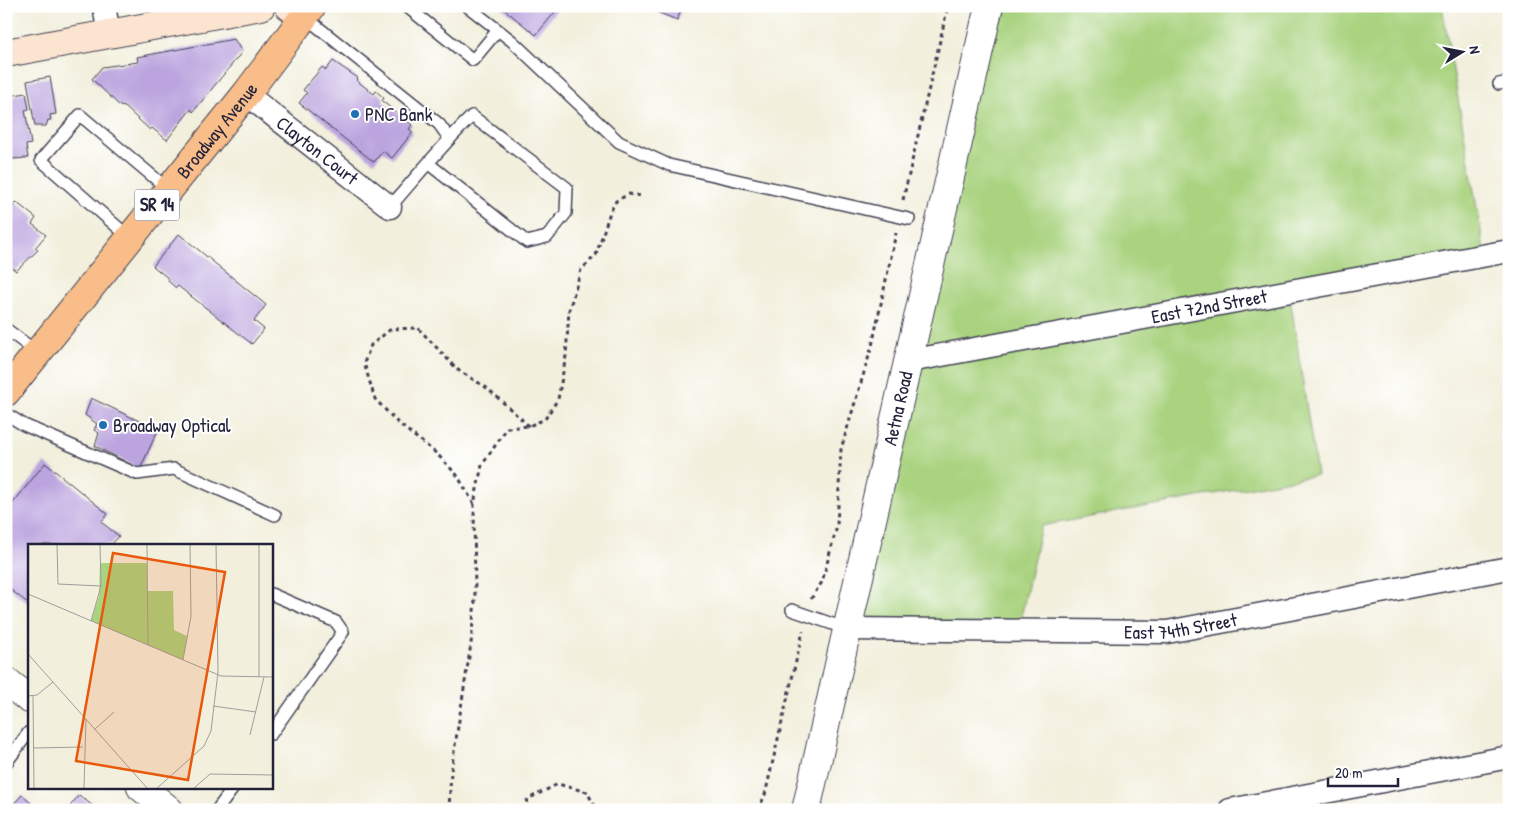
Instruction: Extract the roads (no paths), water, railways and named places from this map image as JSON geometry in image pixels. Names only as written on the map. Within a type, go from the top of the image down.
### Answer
[{"type":"main road","points":[[6,53],[261,6]]},
{"type":"main road","name":"Broadway Avenue","points":[[6,392],[246,94],[302,10]]},
{"type":"street","points":[[104,6],[109,34]]},
{"type":"street","name":"Aetna Road","points":[[806,810],[989,6]]},
{"type":"street","name":"Clayton Court","points":[[246,94],[390,207]]},
{"type":"street","name":"East 72nd Street","points":[[909,361],[1509,251]]},
{"type":"street","name":"East 74th Street","points":[[847,629],[1167,632],[1509,568]]},
{"type":"street","points":[[6,681],[28,698]]},
{"type":"street","points":[[1230,810],[1509,757]]},
{"type":"street","points":[[141,788],[169,810]]},
{"type":"lane","points":[[406,6],[472,60],[498,30]]},
{"type":"lane","points":[[467,6],[512,41],[619,142],[669,165],[909,219]]},
{"type":"lane","points":[[302,10],[440,124],[449,138]]},
{"type":"lane","points":[[130,238],[41,160],[80,115],[170,190]]},
{"type":"lane","points":[[390,207],[429,164],[449,138],[472,116],[566,188],[566,213],[547,237],[527,242],[429,164]]},
{"type":"lane","points":[[6,329],[38,353]]},
{"type":"lane","points":[[6,414],[24,424],[136,474],[174,470],[275,515]]},
{"type":"lane","points":[[272,594],[336,622],[343,632],[272,733]]},
{"type":"lane","points":[[792,610],[847,629]]},
{"type":"lane","points":[[7,758],[28,733]]},
{"type":"lane","points":[[217,810],[233,788]]},
{"type":"place","name":"PNC Bank","points":[[355,114]]},
{"type":"place","name":"Broadway Optical","points":[[103,425]]}]
